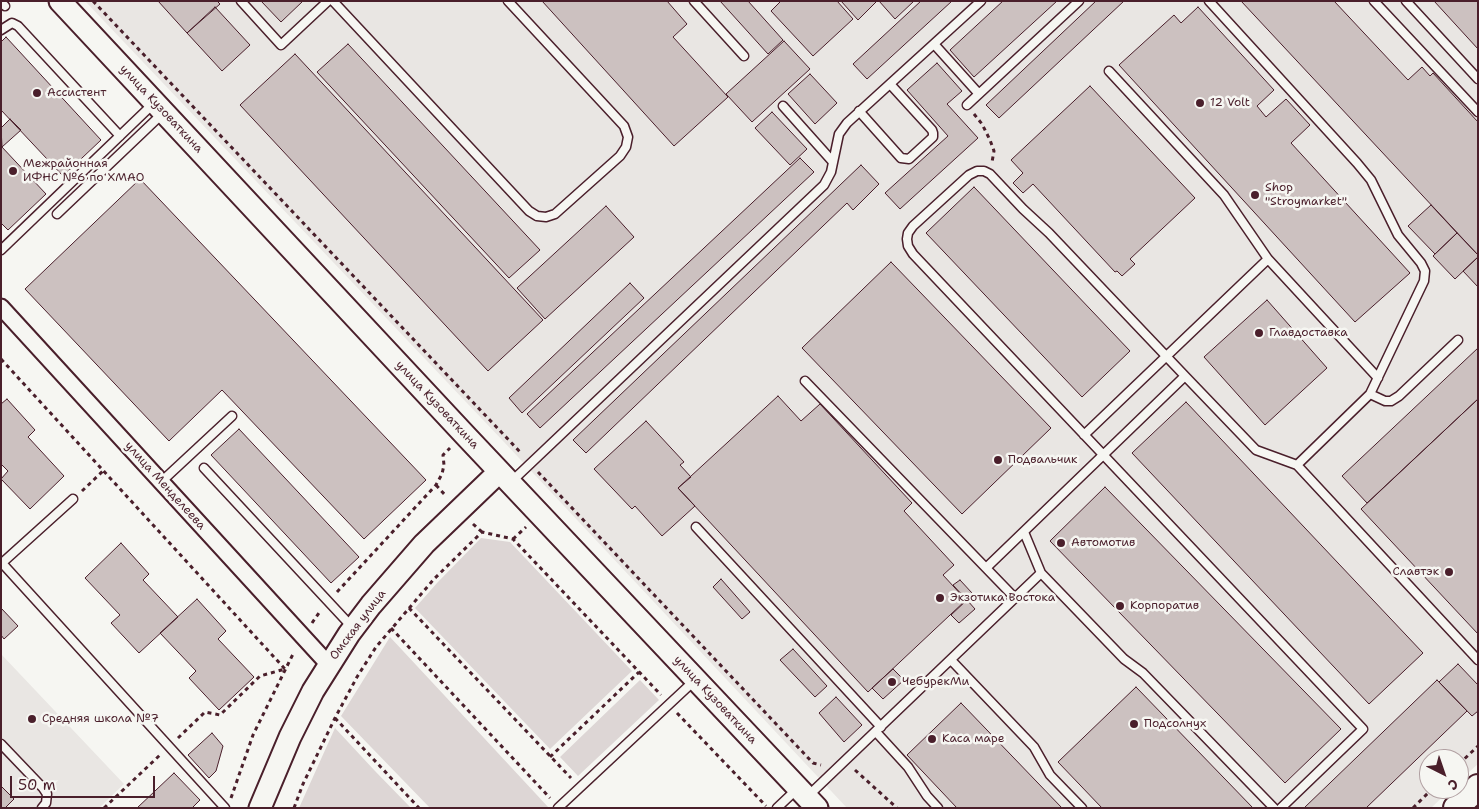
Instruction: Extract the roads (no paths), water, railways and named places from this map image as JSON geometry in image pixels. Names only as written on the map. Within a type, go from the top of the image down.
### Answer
[{"type":"main road","name":"улица Кузоваткина","points":[[60,1],[464,435],[807,798]]},
{"type":"main road","name":"Омская улица","points":[[260,808],[290,737],[313,691],[353,629],[371,605],[424,544],[505,477]]},
{"type":"main road","points":[[1456,808],[1478,787]]},
{"type":"street","name":"улица Менделеева","points":[[1,307],[329,665]]},
{"type":"lane","points":[[241,1],[281,45],[328,1]]},
{"type":"lane","points":[[333,1],[529,211],[537,216],[546,216],[555,214],[620,156],[626,147],[628,137],[624,126],[508,1]]},
{"type":"lane","points":[[694,1],[744,56]]},
{"type":"lane","points":[[505,477],[530,464],[824,185],[831,172],[839,134],[847,122],[981,1]]},
{"type":"lane","points":[[967,106],[1079,1]]},
{"type":"lane","points":[[1209,1],[1366,174],[1398,235],[1425,271],[1424,281],[1370,394],[1296,465]]},
{"type":"lane","points":[[1374,1],[1478,112]]},
{"type":"lane","points":[[1406,1],[1478,79]]},
{"type":"lane","points":[[1,30],[12,23],[18,26],[120,136]]},
{"type":"lane","points":[[934,44],[979,94]]},
{"type":"lane","points":[[1109,71],[1224,195],[1268,260],[1378,378]]},
{"type":"lane","points":[[859,112],[901,158],[909,159],[933,137],[933,133],[890,84]]},
{"type":"lane","points":[[783,106],[833,162]]},
{"type":"lane","points":[[1,250],[120,136],[159,108]]},
{"type":"lane","points":[[57,214],[159,108]]},
{"type":"lane","points":[[1281,808],[1363,729],[913,254],[908,246],[907,239],[913,226],[969,175],[977,171],[984,171],[990,174],[1049,233],[1256,450],[1296,465],[1478,660]]},
{"type":"lane","points":[[1084,435],[1268,260]]},
{"type":"lane","points":[[1370,394],[1385,401],[1391,401],[1399,396],[1458,340]]},
{"type":"lane","points":[[986,568],[1185,376]]},
{"type":"lane","points":[[805,381],[1015,598]]},
{"type":"lane","points":[[161,482],[232,416]]},
{"type":"lane","points":[[204,468],[353,629]]},
{"type":"lane","points":[[73,499],[2,562],[225,808]]},
{"type":"lane","points":[[696,527],[879,730],[908,767],[927,796],[938,808]]},
{"type":"lane","points":[[1024,532],[1041,573],[1124,659],[1143,673],[1274,808]]},
{"type":"lane","points":[[776,808],[807,798],[1041,573]]},
{"type":"lane","points":[[951,660],[1034,747],[1050,775],[1082,808]]},
{"type":"lane","points":[[559,808],[696,680]]},
{"type":"lane","points":[[1,744],[47,794],[46,803],[42,808]]},
{"type":"place","name":"Ассистент","points":[[37,93]]},
{"type":"place","name":"12 Volt","points":[[1200,103]]},
{"type":"place","name":"Межрайонная ИФНС №6 по ХМАО","points":[[13,171]]},
{"type":"place","name":"Shop \"Stroymarket\"","points":[[1255,195]]},
{"type":"place","name":"Главдоставка","points":[[1259,333]]},
{"type":"place","name":"Подвальчик","points":[[998,460]]},
{"type":"place","name":"Автомотив","points":[[1061,543]]},
{"type":"place","name":"Славтэк","points":[[1449,572]]},
{"type":"place","name":"Экзотика Востока","points":[[940,598]]},
{"type":"place","name":"Корпоратив","points":[[1120,606]]},
{"type":"place","name":"ЧебурекМи","points":[[892,682]]},
{"type":"place","name":"Средняя школа №7","points":[[32,719]]},
{"type":"place","name":"Подсолнух","points":[[1134,724]]},
{"type":"place","name":"Каса маре","points":[[932,739]]}]
